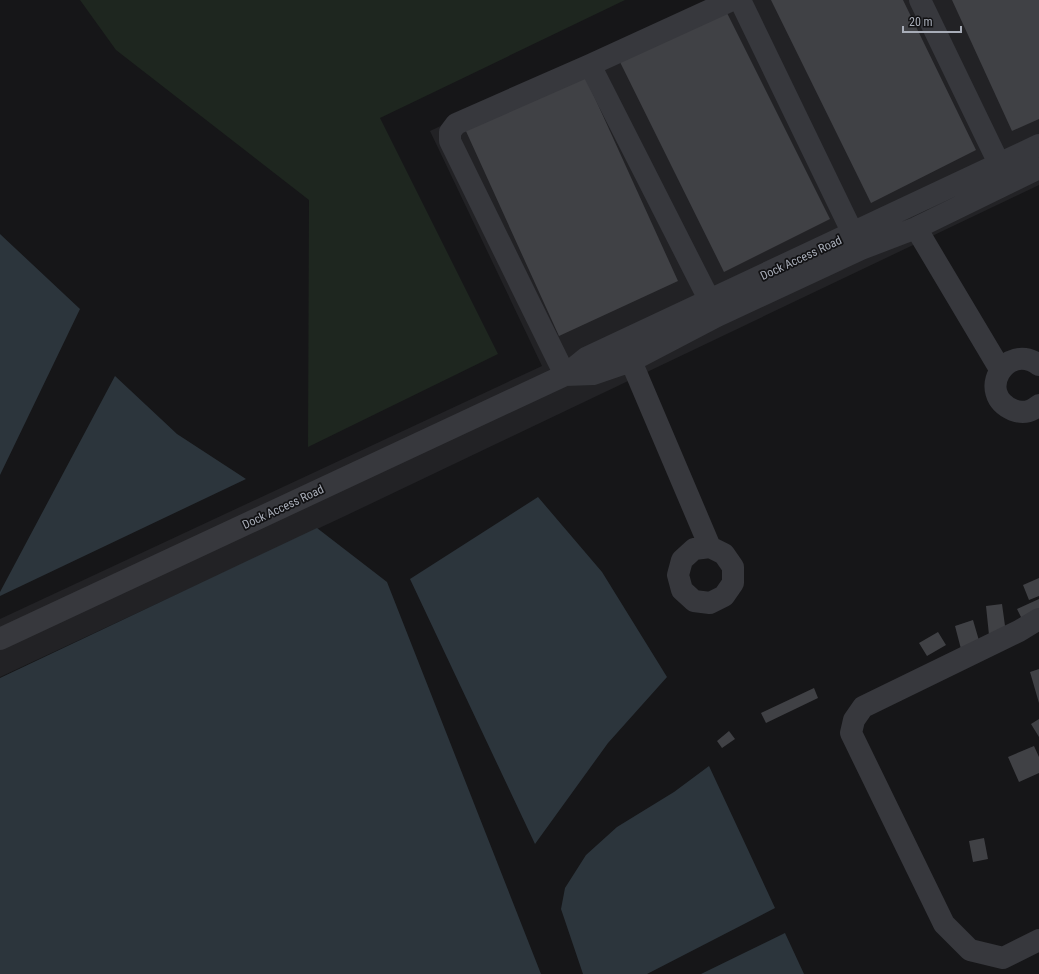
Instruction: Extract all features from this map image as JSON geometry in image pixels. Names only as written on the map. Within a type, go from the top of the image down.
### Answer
[{"type":"street","points":[[565,376],[450,140],[450,132],[456,124],[732,0]]},
{"type":"street","points":[[740,0],[857,242]]},
{"type":"street","points":[[920,0],[1004,173]]},
{"type":"street","points":[[590,65],[713,308]]},
{"type":"street","name":"Dock Access Road","points":[[857,242],[916,228],[1004,173],[1039,145]]},
{"type":"street","name":"Dock Access Road","points":[[0,639],[565,376],[586,358],[713,308],[1004,173],[1039,168]]},
{"type":"street","points":[[916,228],[1000,369]]},
{"type":"street","name":"Dock Access Road","points":[[565,376],[593,374],[631,361],[713,308]]},
{"type":"street","points":[[1039,365],[1025,358],[1012,360],[1000,369],[995,382],[997,396],[1006,406],[1018,412],[1032,410],[1039,405]]},
{"type":"street","points":[[631,361],[710,547]]},
{"type":"street","points":[[1039,619],[1019,631],[863,707],[854,720],[851,733],[944,924],[970,950],[1003,958],[1039,940]]},
{"type":"shaded area","points":[[80,0],[625,0],[380,118],[498,354],[308,447],[309,200],[116,50]]},
{"type":"shaded area","points":[[707,0],[1039,0],[1039,185],[345,516],[0,677],[0,619],[542,366],[430,131]]},
{"type":"shaded area","points":[[0,234],[80,309],[0,475]]},
{"type":"shaded area","points":[[115,376],[177,434],[246,479],[0,596],[0,592]]},
{"type":"shaded area","points":[[538,497],[602,572],[667,677],[608,743],[535,844],[410,579]]},
{"type":"shaded area","points":[[317,528],[387,582],[541,974],[0,974],[0,678]]},
{"type":"shaded area","points":[[709,766],[775,908],[647,974],[583,974],[561,909],[565,888],[586,855],[617,827],[674,792]]},
{"type":"shaded area","points":[[785,933],[804,974],[701,974]]},
{"type":"building","points":[[771,0],[903,0],[976,150],[871,203]]},
{"type":"building","points":[[952,0],[1039,0],[1039,119],[1012,131]]},
{"type":"building","points":[[723,5],[830,219],[724,272],[618,58]]},
{"type":"building","points":[[584,74],[678,281],[559,336],[465,129]]},
{"type":"building","points":[[1039,578],[1039,596],[1029,600],[1023,585]]},
{"type":"building","points":[[1039,599],[1039,612],[1022,619],[1017,609]]},
{"type":"building","points":[[1002,604],[1006,633],[989,635],[986,606]]},
{"type":"building","points":[[973,620],[980,644],[961,649],[955,626]]},
{"type":"building","points":[[938,632],[946,645],[927,656],[919,643]]},
{"type":"building","points":[[1039,669],[1039,703],[1030,672]]},
{"type":"building","points":[[814,688],[818,698],[766,723],[761,713]]},
{"type":"building","points":[[1039,719],[1039,737],[1031,724]]},
{"type":"building","points":[[729,731],[735,739],[722,748],[717,741]]},
{"type":"building","points":[[1034,746],[1039,757],[1039,773],[1019,782],[1008,757]]},
{"type":"building","points":[[984,838],[988,859],[973,862],[969,841]]}]
